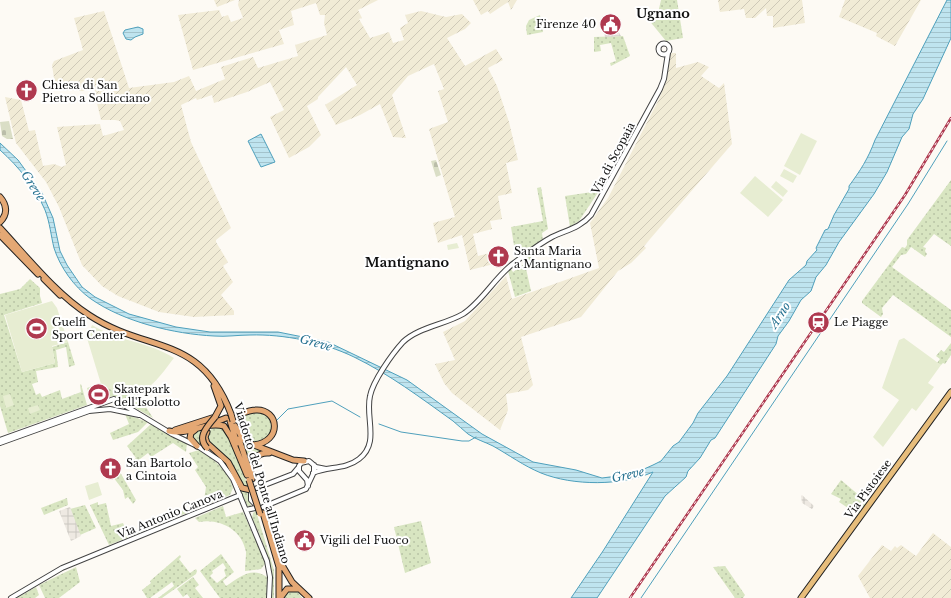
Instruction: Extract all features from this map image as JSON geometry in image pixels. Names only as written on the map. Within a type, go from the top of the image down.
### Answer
[{"type":"highway","points":[[0,197],[6,209],[5,216],[0,222]]},
{"type":"highway","name":"Viadotto del Ponte all'Indiano","points":[[0,228],[65,295],[88,315],[118,331],[180,352],[203,371],[219,389],[235,426],[261,514],[276,569],[276,598]]},
{"type":"highway","name":"Viadotto del Ponte all'Indiano","points":[[0,235],[66,301],[87,317],[112,332],[176,354],[203,371],[214,386],[231,417],[250,477]]},
{"type":"highway","points":[[214,386],[221,404],[220,410],[202,434],[203,441],[207,448],[218,455],[232,469]]},
{"type":"highway","points":[[167,430],[182,432],[197,429],[256,410],[266,412],[272,418],[274,428],[271,437],[264,443],[253,445]]},
{"type":"highway","points":[[167,430],[181,429],[215,417]]},
{"type":"highway","points":[[206,426],[223,426],[228,430],[250,477]]},
{"type":"highway","points":[[213,426],[206,435],[207,443],[222,456],[232,469],[242,488],[251,490]]},
{"type":"highway","points":[[235,426],[244,439],[253,445],[293,460],[304,461]]},
{"type":"highway","points":[[197,429],[191,433],[190,437],[192,442],[197,446]]},
{"type":"highway","points":[[250,477],[251,466],[256,457],[265,453],[274,454]]},
{"type":"highway","points":[[293,460],[299,467]]},
{"type":"highway","name":"Viadotto del Ponte all'Indiano","points":[[261,514],[275,550],[279,572],[280,598]]},
{"type":"highway","points":[[275,550],[285,572],[303,598]]},
{"type":"highway","points":[[280,598],[287,589],[298,590],[309,598]]},
{"type":"main road","name":"Via Pistoiese","points":[[801,598],[951,392]]},
{"type":"main road","name":"Via Pistoiese","points":[[804,598],[951,396]]},
{"type":"street","points":[[661,54],[668,53],[669,47],[664,44],[659,48],[661,54],[666,68]]},
{"type":"street","name":"Via di Scopaia","points":[[329,470],[353,463],[362,457],[368,449],[371,438],[369,404],[371,393],[376,382],[397,349],[414,334],[453,318],[468,310],[504,270],[552,237],[579,226],[593,213],[657,95],[664,79],[668,53]]},
{"type":"street","points":[[110,400],[108,404],[110,409]]},
{"type":"street","points":[[0,440],[110,400],[118,400],[188,443],[211,454],[222,463],[240,495]]},
{"type":"street","points":[[115,410],[120,405],[118,400]]},
{"type":"street","points":[[0,443],[80,414],[110,409],[144,416]]},
{"type":"street","points":[[257,488],[293,474],[304,461],[329,470]]},
{"type":"street","points":[[263,506],[301,492],[308,486],[313,474],[314,465]]},
{"type":"street","points":[[299,467],[303,476],[307,480],[308,486]]},
{"type":"street","points":[[293,474],[309,477],[313,474],[329,470]]},
{"type":"street","points":[[235,484],[234,492],[229,499],[237,500],[243,504]]},
{"type":"street","points":[[251,490],[251,500],[256,507]]},
{"type":"street","name":"Via Antonio Canova","points":[[11,598],[62,568],[240,495],[268,567],[270,581],[269,598]]},
{"type":"street","points":[[246,510],[256,507]]},
{"type":"street","points":[[248,514],[256,507]]},
{"type":"shaded area","points":[[214,0],[235,0],[217,7]]},
{"type":"shaded area","points":[[239,0],[378,0],[358,10],[362,18],[359,19],[370,38],[389,32],[393,43],[404,40],[400,28],[408,23],[405,15],[421,11],[446,17],[462,14],[471,23],[465,29],[447,38],[465,66],[496,49],[503,60],[488,68],[497,86],[509,122],[518,160],[506,163],[512,193],[498,196],[502,219],[490,221],[492,229],[473,234],[478,256],[490,253],[494,264],[470,270],[462,235],[438,243],[433,223],[455,217],[429,129],[448,122],[438,91],[444,89],[434,64],[408,76],[392,95],[406,138],[393,137],[380,104],[360,115],[336,125],[325,105],[357,85],[346,67],[318,97],[318,99],[307,106],[321,135],[309,147],[289,158],[270,117],[284,110],[270,82],[247,92],[214,103],[212,95],[197,100],[196,98],[181,105],[191,142],[231,228],[216,240],[216,242],[228,262],[223,266],[233,282],[221,295],[234,311],[234,315],[194,317],[159,312],[118,296],[102,286],[82,265],[59,207],[46,182],[16,143],[5,97],[21,100],[29,131],[35,130],[43,166],[54,164],[62,167],[66,165],[57,127],[100,124],[103,136],[124,130],[120,121],[101,120],[94,91],[56,91],[52,65],[54,61],[83,50],[74,18],[104,11],[129,88],[174,82],[189,76],[196,91],[225,79],[221,67],[253,57],[258,68],[298,56],[295,45],[327,35],[324,23],[325,15],[320,15],[316,3],[291,11],[294,25],[279,30],[284,44],[193,70],[178,15],[219,10],[222,17],[228,15],[231,22],[243,18],[238,5]]},
{"type":"shaded area","points":[[473,0],[517,0],[511,10],[508,2],[490,14],[488,11],[481,15]]},
{"type":"shaded area","points":[[718,0],[802,0],[805,23],[773,28],[773,16],[767,16],[766,8],[755,18],[746,18],[744,9],[720,12]]},
{"type":"shaded area","points":[[845,0],[921,0],[895,46],[876,36],[877,33],[839,17]]},
{"type":"shaded area","points":[[609,16],[621,36],[605,37],[602,17]]},
{"type":"shaded area","points":[[672,53],[676,53],[676,68],[698,62],[709,67],[701,76],[719,88],[724,83],[732,144],[644,246],[646,248],[631,263],[618,271],[581,317],[521,337],[533,385],[528,390],[506,394],[508,410],[500,430],[452,393],[444,383],[435,364],[455,360],[443,332],[465,321],[506,276],[512,299],[599,268],[590,223],[608,198],[659,99],[667,79],[668,57]]},
{"type":"shaded area","points":[[802,495],[814,506],[812,509],[802,503]]},
{"type":"shaded area","points":[[70,507],[81,536],[71,541],[59,511]]},
{"type":"shaded area","points":[[933,533],[951,547],[951,598],[870,598],[858,576],[882,545],[891,551],[895,546],[897,548],[901,545],[916,556]]},
{"type":"green space","points":[[661,0],[677,0],[683,38],[666,41],[648,19],[658,13]]},
{"type":"green space","points":[[540,15],[543,32],[527,35],[526,26],[529,20]]},
{"type":"green space","points":[[623,36],[630,56],[611,66],[610,63],[616,61],[611,43],[600,45],[601,51],[594,52],[594,37]]},
{"type":"green space","points":[[9,121],[13,139],[7,139],[2,136],[0,122]]},
{"type":"green space","points":[[801,133],[817,141],[800,175],[784,166]]},
{"type":"green space","points":[[436,160],[441,175],[436,177],[431,161]]},
{"type":"green space","points":[[784,169],[797,176],[793,183],[780,176]]},
{"type":"green space","points":[[755,176],[783,200],[768,217],[740,193]]},
{"type":"green space","points":[[951,180],[951,246],[934,234],[923,247],[926,248],[925,251],[927,254],[925,257],[911,247],[906,254],[901,255],[892,267],[951,310],[951,337],[893,295],[882,308],[883,314],[881,317],[862,303],[862,301],[902,247],[905,248],[907,245],[907,240]]},
{"type":"green space","points":[[776,181],[788,191],[783,197],[771,187]]},
{"type":"green space","points":[[541,187],[548,229],[542,233],[543,240],[516,258],[511,227],[543,221],[537,188]]},
{"type":"green space","points":[[599,191],[579,221],[570,227],[565,196]]},
{"type":"green space","points":[[457,243],[459,248],[448,250],[447,245]]},
{"type":"green space","points":[[531,255],[532,259],[525,264],[531,291],[515,297],[508,271],[511,269],[513,272],[527,262],[527,257]]},
{"type":"green space","points":[[30,279],[40,288],[42,303],[4,315],[22,372],[55,363],[52,347],[68,342],[75,365],[69,367],[66,347],[56,350],[58,367],[36,371],[38,382],[32,384],[36,395],[40,393],[42,397],[60,390],[62,399],[81,392],[81,384],[87,405],[8,433],[0,406],[0,294],[20,289]]},
{"type":"green space","name":"Guelfi Sport Center","points":[[52,301],[57,308],[68,342],[52,346],[55,363],[22,372],[5,315]]},
{"type":"green space","points":[[92,325],[112,335],[155,348],[174,358],[157,380],[144,390],[136,394],[128,395],[118,393],[101,384],[87,338]]},
{"type":"green space","points":[[904,338],[941,365],[928,383],[934,387],[916,411],[912,408],[883,447],[873,437],[899,400],[882,388],[899,340]]},
{"type":"green space","points":[[951,343],[951,355],[945,364],[943,363],[941,365],[937,363],[940,359],[936,356],[941,350],[944,352]]},
{"type":"green space","points":[[101,383],[137,393],[153,418],[113,396],[92,404],[87,388]]},
{"type":"green space","name":"Skatepark dell'Isolotto","points":[[105,389],[108,396],[93,401],[90,393]]},
{"type":"green space","points":[[10,394],[14,405],[6,408],[3,396]]},
{"type":"green space","points":[[38,405],[40,410],[30,414],[28,408]]},
{"type":"green space","points":[[254,411],[262,412],[272,419],[272,432],[264,441],[252,441],[244,437],[236,417]]},
{"type":"green space","points":[[125,414],[148,422],[138,432],[113,440],[110,433],[129,424]]},
{"type":"green space","points":[[151,424],[187,443],[186,452],[173,443],[151,457],[148,453],[128,468],[126,466],[136,458],[127,446]]},
{"type":"green space","points":[[215,426],[223,428],[236,451],[249,489],[242,484],[237,473],[223,455],[207,441],[208,432]]},
{"type":"green space","points":[[205,428],[205,447],[197,443],[192,436],[196,431]]},
{"type":"green space","points":[[242,441],[261,450],[250,465]]},
{"type":"green space","points":[[199,450],[215,461],[224,470],[233,488],[230,495],[131,536],[130,532],[201,503],[204,500],[206,487],[195,470],[198,467],[189,453]]},
{"type":"green space","points":[[120,472],[136,500],[133,504],[128,497],[125,499],[123,490],[113,477]]},
{"type":"green space","points":[[841,480],[867,502],[863,508],[860,507],[858,510],[861,511],[859,513],[854,512],[839,502],[841,499],[831,494]]},
{"type":"green space","points":[[98,482],[102,495],[89,500],[85,486]]},
{"type":"green space","points":[[239,489],[249,493],[251,506],[248,507]]},
{"type":"green space","points":[[67,498],[68,505],[44,515],[41,508]]},
{"type":"green space","points":[[98,502],[98,505],[106,503],[111,526],[123,523],[129,537],[109,545],[90,505]]},
{"type":"green space","points":[[85,505],[96,528],[80,535],[70,509]]},
{"type":"green space","points":[[223,506],[226,517],[243,512],[264,559],[265,564],[261,569],[245,571],[246,552],[244,544],[235,531],[222,524],[207,521],[199,522],[195,518]]},
{"type":"green space","points":[[256,511],[274,570],[274,598],[271,598],[272,587],[268,557],[252,518],[253,513]]},
{"type":"green space","points":[[421,521],[431,563],[405,573],[394,527]]},
{"type":"green space","points":[[221,554],[234,572],[223,581],[226,586],[241,576],[256,572],[267,577],[269,585],[266,598],[220,598],[200,571]],"holes":[[[223,563],[226,568],[224,570],[226,576],[217,583],[210,576],[213,573],[212,571]]]},
{"type":"green space","points":[[180,555],[181,557],[179,559],[190,573],[196,569],[196,574],[162,598],[158,598],[174,586],[172,582],[150,598],[147,598],[142,590],[151,583],[150,581]]},
{"type":"green space","points":[[725,566],[745,595],[743,598],[735,598],[713,567]]},
{"type":"green space","points":[[76,567],[80,582],[59,598],[45,598],[39,585]]},
{"type":"green space","points":[[193,577],[199,585],[195,588],[203,598],[190,598],[187,594],[183,597],[177,589]]},
{"type":"green space","points":[[36,587],[39,595],[35,598],[17,598]]},
{"type":"green space","points":[[288,590],[297,591],[302,598],[282,598]]},
{"type":"water","points":[[947,0],[951,0],[951,38],[923,99],[913,114],[909,129],[902,137],[887,172],[874,194],[839,242],[826,265],[816,277],[811,291],[801,300],[778,336],[776,344],[715,438],[711,440],[700,458],[688,471],[686,477],[665,496],[597,598],[571,598],[653,472],[641,477],[627,480],[597,483],[554,477],[541,473],[493,446],[471,436],[417,395],[392,379],[354,357],[329,347],[303,340],[276,336],[218,336],[183,333],[134,320],[104,307],[79,289],[68,276],[54,248],[48,220],[41,202],[26,178],[14,163],[0,150],[0,143],[18,160],[42,193],[53,218],[60,251],[67,265],[82,287],[95,297],[129,314],[176,327],[210,332],[278,332],[328,342],[407,380],[482,434],[533,462],[576,470],[602,478],[633,474],[661,461],[673,446],[679,442],[693,423],[698,413],[727,376],[789,280],[806,265],[807,261],[817,250],[816,248],[825,230],[828,229],[849,189],[849,186],[867,159],[875,140]]},
{"type":"water","points":[[138,27],[143,29],[143,34],[131,40],[126,39],[123,33],[125,30]]},
{"type":"water","points":[[261,134],[275,162],[261,167],[248,141]]},
{"type":"waterway","points":[[641,598],[908,204],[947,141]]},
{"type":"waterway","points":[[277,420],[288,409],[332,401],[360,417]]},
{"type":"waterway","points":[[379,424],[401,432],[462,441],[469,441],[476,437]]},
{"type":"railway","points":[[630,598],[905,195],[951,118]]},
{"type":"place","name":"Firenze 40","points":[[611,24]]},
{"type":"place","name":"Chiesa di San Pietro a Sollicciano","points":[[26,91]]},
{"type":"place","name":"Santa Maria a Mantignano","points":[[498,257]]},
{"type":"place","name":"Le Piagge","points":[[819,322]]},
{"type":"place","name":"Guelfi Sport Center","points":[[36,328]]},
{"type":"place","name":"Skatepark dell'Isolotto","points":[[99,395]]},
{"type":"place","name":"San Bartolo a Cintoia","points":[[110,469]]},
{"type":"place","name":"Vigili del Fuoco","points":[[305,540]]},
{"type":"district","name":"Ugnano","points":[[663,13]]},
{"type":"district","name":"Mantignano","points":[[407,262]]},
{"type":"water label","name":"Greve","points":[[33,186]]},
{"type":"water label","name":"Arno","points":[[780,315]]},
{"type":"water label","name":"Greve","points":[[316,343]]},
{"type":"water label","name":"Greve","points":[[628,475]]}]
